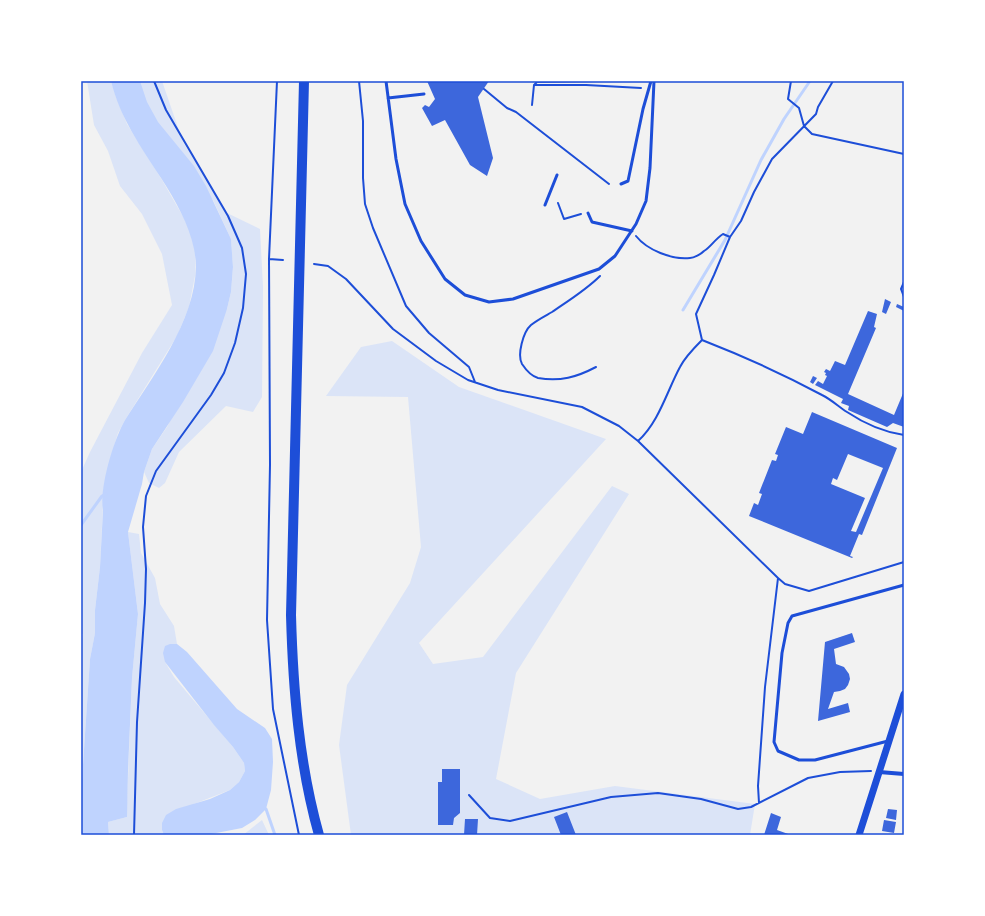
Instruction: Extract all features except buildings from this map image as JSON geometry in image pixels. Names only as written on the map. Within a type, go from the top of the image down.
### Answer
[{"type":"main road","points":[[304,81],[291,615],[293,666],[302,753],[319,835]]},
{"type":"street","points":[[859,835],[904,694]]},
{"type":"street","points":[[879,772],[904,774]]},
{"type":"lane","points":[[386,81],[396,159],[405,204],[421,241],[445,279],[465,295],[489,302],[513,299],[598,269],[616,256],[632,231],[646,200],[650,168],[653,81]]},
{"type":"lane","points":[[620,184],[628,181],[643,109],[653,81]]},
{"type":"lane","points":[[388,98],[424,94]]},
{"type":"lane","points":[[545,205],[557,175]]},
{"type":"lane","points":[[588,213],[592,222],[632,231]]},
{"type":"lane","points":[[889,740],[815,760],[799,760],[778,751],[774,742],[782,653],[788,623],[792,616],[904,585]]},
{"type":"path","points":[[134,835],[137,722],[145,603],[146,569],[143,527],[146,496],[156,471],[211,395],[224,373],[235,343],[243,308],[246,274],[242,248],[228,216],[166,110],[154,81]]},
{"type":"path","points":[[277,81],[269,258],[270,465],[266,620],[273,709],[299,835]]},
{"type":"path","points":[[359,81],[363,121],[363,184],[365,204],[373,228],[406,306],[429,333],[469,367],[475,382]]},
{"type":"path","points":[[532,105],[534,86],[538,81]]},
{"type":"path","points":[[791,81],[788,99],[799,108],[804,126],[812,134],[904,154]]},
{"type":"path","points":[[702,340],[696,314],[714,275],[729,236],[741,221],[754,192],[772,159],[816,114],[818,107],[833,81]]},
{"type":"path","points":[[534,86],[586,85],[641,88]]},
{"type":"path","points":[[484,89],[507,108],[516,112],[610,184]]},
{"type":"path","points":[[558,203],[564,219],[575,215]]},
{"type":"path","points":[[632,231],[638,238],[656,252],[665,255],[691,258],[705,251],[715,239],[723,234],[729,236]]},
{"type":"path","points":[[269,258],[283,260]]},
{"type":"path","points":[[314,264],[328,266],[346,279],[393,329],[436,361],[468,380],[498,390],[582,406],[619,426],[638,440],[778,578],[786,584],[809,591],[904,562]]},
{"type":"path","points":[[596,367],[579,376],[548,380],[534,377],[525,369],[520,360],[520,346],[530,326],[583,291],[600,277],[604,271]]},
{"type":"path","points":[[904,282],[901,289],[904,297]]},
{"type":"path","points":[[638,440],[643,436],[656,416],[681,365],[702,340]]},
{"type":"path","points":[[702,340],[757,363],[808,387],[832,400],[856,418],[879,429],[904,435]]},
{"type":"path","points":[[759,803],[758,786],[766,687],[778,578]]},
{"type":"path","points":[[469,794],[490,818],[510,821],[611,797],[658,794],[701,799],[738,809],[751,807],[808,778],[852,771],[865,770],[879,772]]},
{"type":"shaded area","points":[[87,81],[111,81],[127,124],[185,220],[195,251],[195,276],[189,307],[177,336],[118,433],[104,485],[100,567],[95,610],[95,633],[90,659],[81,795],[81,644],[83,634],[81,634],[81,472],[142,353],[172,305],[162,254],[142,214],[120,186],[108,151],[94,125]]},
{"type":"shaded area","points":[[138,81],[162,81],[183,142],[227,213],[260,229],[263,287],[262,397],[253,412],[226,406],[179,452],[165,483],[159,488],[149,483],[144,472],[152,449],[167,427],[227,309],[231,292],[233,268],[231,239],[213,200],[200,188],[151,116]]},
{"type":"shaded area","points":[[392,341],[459,387],[606,439],[419,643],[433,664],[483,657],[612,486],[629,494],[516,673],[496,779],[540,799],[615,786],[755,804],[750,835],[351,835],[339,745],[347,685],[410,583],[421,547],[408,397],[326,396],[361,347]]},
{"type":"shaded area","points":[[128,532],[139,534],[141,553],[155,578],[160,604],[174,626],[177,644],[170,644],[165,662],[174,677],[233,747],[244,763],[245,771],[239,782],[230,790],[194,804],[162,830],[164,835],[109,835],[108,822],[127,817],[132,678],[138,614]]},
{"type":"shaded area","points":[[262,820],[269,835],[243,835]]},
{"type":"water","points":[[111,81],[140,81],[147,102],[158,122],[194,166],[206,186],[231,239],[233,267],[231,292],[227,309],[213,351],[183,402],[152,449],[144,472],[128,532],[138,614],[132,678],[127,817],[108,822],[109,835],[81,835],[81,795],[90,659],[95,633],[95,610],[100,567],[103,510],[102,501],[105,477],[116,439],[125,420],[163,361],[175,339],[185,316],[192,294],[196,271],[192,240],[181,212],[126,120],[115,95]]},
{"type":"water","points":[[177,644],[187,652],[237,709],[265,728],[272,739],[273,762],[271,790],[266,809],[255,820],[242,828],[206,835],[164,835],[162,830],[162,823],[166,815],[176,809],[210,799],[230,790],[239,782],[245,771],[244,763],[233,747],[165,662],[163,653],[165,646]]},
{"type":"waterway","points":[[683,310],[725,240],[761,160],[784,119],[810,81]]},
{"type":"waterway","points":[[81,525],[102,496],[106,494]]},
{"type":"waterway","points":[[266,809],[275,835]]}]
